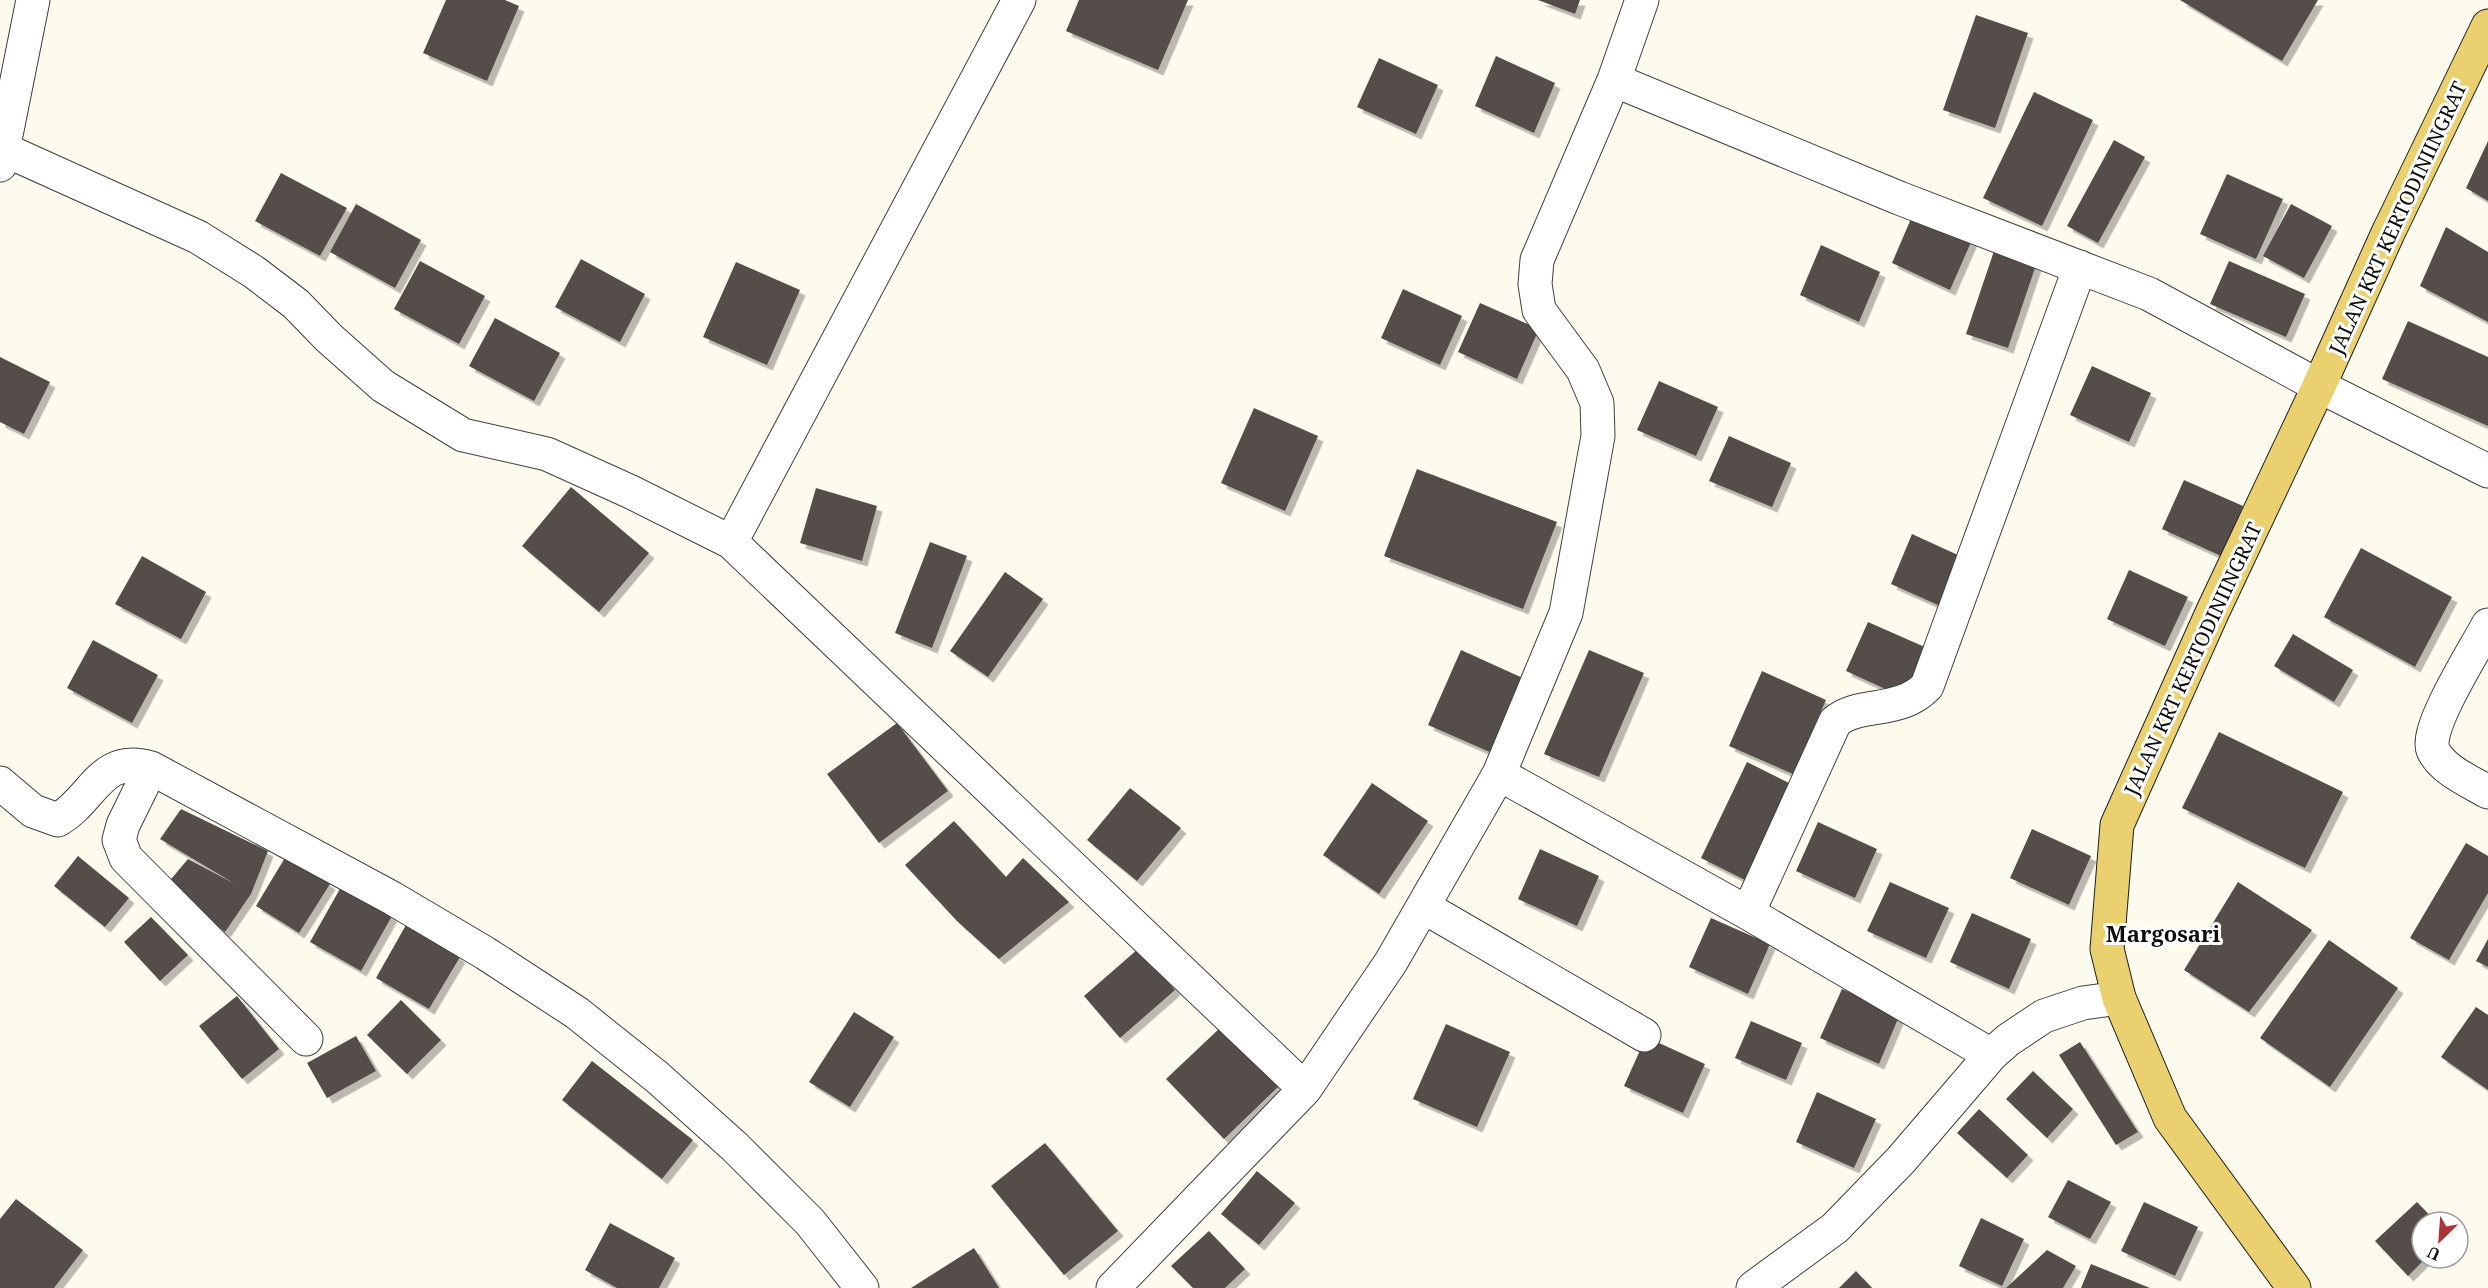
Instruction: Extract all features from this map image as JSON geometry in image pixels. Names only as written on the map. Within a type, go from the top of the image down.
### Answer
[{"type":"main road","name":"JALAN KRT KERTODINIINGRAT","points":[[2294,1288],[2170,1118],[2119,998],[2107,949],[2117,825],[2388,233],[2488,26]]},
{"type":"street","points":[[33,0],[2,158],[198,237],[245,266],[296,304],[329,338],[383,386],[463,435],[547,454],[632,492],[731,542],[1305,1089]]},
{"type":"street","points":[[731,542],[1019,0]]},
{"type":"street","points":[[1113,1288],[1305,1089],[1391,962],[1499,774],[1566,613],[1598,436],[1597,403],[1583,370],[1539,310],[1535,284],[1537,260],[1614,80],[1642,0]]},
{"type":"street","points":[[1614,80],[1899,198],[2149,294],[2319,386],[2488,471]]},
{"type":"street","points":[[1748,913],[1835,722],[1848,715],[1905,701],[1920,693],[1927,686],[2080,267]]},
{"type":"street","points":[[2488,625],[2440,714],[2431,742],[2441,762],[2488,792]]},
{"type":"street","points":[[0,783],[33,811],[58,820],[68,814],[107,772],[115,767],[138,764],[151,768],[392,898],[485,953],[577,1013],[657,1077],[735,1147],[810,1222],[862,1288]]},
{"type":"street","points":[[151,768],[123,825],[119,840],[126,858],[306,1038]]},
{"type":"street","points":[[1499,774],[1748,913],[1991,1055]]},
{"type":"street","points":[[1424,907],[1644,1035]]},
{"type":"street","points":[[1753,1288],[1835,1228],[1901,1160],[1991,1055],[2008,1040],[2044,1016],[2083,1003],[2119,998]]},
{"type":"building","points":[[446,0],[505,0],[519,6],[487,81],[423,53]]},
{"type":"building","points":[[1079,0],[1188,0],[1158,70],[1066,31]]},
{"type":"building","points":[[1538,0],[1580,0],[1575,14]]},
{"type":"building","points":[[2180,0],[2318,0],[2282,61]]},
{"type":"building","points":[[1976,15],[2028,33],[1995,128],[1943,110]]},
{"type":"building","points":[[1496,56],[1555,83],[1534,133],[1475,106]]},
{"type":"building","points":[[1379,58],[1438,85],[1416,134],[1357,107]]},
{"type":"building","points":[[2034,92],[2093,120],[2042,226],[1983,198]]},
{"type":"building","points":[[2114,140],[2145,157],[2098,243],[2067,226]]},
{"type":"building","points":[[2488,141],[2488,201],[2466,188]]},
{"type":"building","points":[[281,173],[347,208],[320,256],[255,221]]},
{"type":"building","points":[[2227,174],[2283,199],[2256,259],[2200,234]]},
{"type":"building","points":[[356,204],[421,240],[395,288],[330,252]]},
{"type":"building","points":[[2291,204],[2332,226],[2304,278],[2263,256]]},
{"type":"building","points":[[1913,214],[1972,240],[1950,290],[1892,263]]},
{"type":"building","points":[[2446,227],[2488,252],[2488,322],[2420,286]]},
{"type":"building","points":[[1821,245],[1880,272],[1859,322],[1800,295]]},
{"type":"building","points":[[1994,251],[2036,265],[2008,348],[1966,334]]},
{"type":"building","points":[[581,259],[645,294],[620,342],[555,307]]},
{"type":"building","points":[[420,261],[485,296],[459,344],[394,309]]},
{"type":"building","points":[[2229,261],[2305,294],[2286,337],[2210,304]]},
{"type":"building","points":[[736,262],[800,290],[767,365],[703,337]]},
{"type":"building","points":[[1403,289],[1462,316],[1440,365],[1381,338]]},
{"type":"building","points":[[1480,303],[1539,329],[1517,379],[1458,352]]},
{"type":"building","points":[[495,318],[560,353],[534,401],[469,366]]},
{"type":"building","points":[[2408,321],[2488,357],[2488,426],[2382,379]]},
{"type":"building","points":[[0,357],[50,382],[24,434],[0,422]]},
{"type":"building","points":[[2092,366],[2151,393],[2129,442],[2070,415]]},
{"type":"building","points":[[1659,381],[1718,407],[1696,456],[1637,430]]},
{"type":"building","points":[[1254,408],[1318,436],[1285,511],[1221,483]]},
{"type":"building","points":[[1729,436],[1791,463],[1772,507],[1709,481]]},
{"type":"building","points":[[1417,469],[1557,522],[1523,609],[1384,556]]},
{"type":"building","points":[[2184,480],[2243,506],[2221,556],[2162,529]]},
{"type":"building","points":[[571,487],[649,553],[599,612],[522,546]]},
{"type":"building","points":[[816,488],[877,506],[862,561],[800,543]]},
{"type":"building","points":[[1912,534],[1971,561],[1949,610],[1891,584]]},
{"type":"building","points":[[930,542],[967,556],[932,648],[895,633]]},
{"type":"building","points":[[2361,548],[2452,597],[2415,667],[2324,617]]},
{"type":"building","points":[[142,556],[206,592],[181,639],[115,604]]},
{"type":"building","points":[[2129,570],[2188,597],[2165,646],[2107,619]]},
{"type":"building","points":[[1005,572],[1043,599],[988,677],[950,651]]},
{"type":"building","points":[[1868,622],[1927,648],[1905,698],[1846,671]]},
{"type":"building","points":[[2293,634],[2353,670],[2334,702],[2274,666]]},
{"type":"building","points":[[93,640],[158,675],[132,723],[67,688]]},
{"type":"building","points":[[1461,650],[1525,679],[1492,753],[1428,725]]},
{"type":"building","points":[[1589,650],[1644,673],[1599,777],[1544,754]]},
{"type":"building","points":[[1762,671],[1826,700],[1793,774],[1729,746]]},
{"type":"building","points":[[897,723],[948,791],[879,843],[827,774]]},
{"type":"building","points":[[2219,732],[2343,792],[2305,868],[2182,808]]},
{"type":"building","points":[[1747,762],[1793,785],[1747,881],[1701,858]]},
{"type":"building","points":[[1372,783],[1428,821],[1379,894],[1323,855]]},
{"type":"building","points":[[1130,788],[1181,828],[1137,881],[1087,840]]},
{"type":"building","points":[[181,809],[268,851],[251,894],[225,932],[166,885],[188,859],[235,884],[160,839]]},
{"type":"building","points":[[954,821],[1006,877],[1023,858],[1069,902],[999,959],[957,921],[905,865]]},
{"type":"building","points":[[1818,822],[1877,849],[1855,898],[1796,871]]},
{"type":"building","points":[[2032,829],[2091,856],[2069,905],[2010,878]]},
{"type":"building","points":[[2466,843],[2488,856],[2488,893],[2449,960],[2410,938]]},
{"type":"building","points":[[1540,849],[1599,876],[1577,926],[1518,899]]},
{"type":"building","points":[[78,856],[129,898],[105,927],[54,886]]},
{"type":"building","points":[[286,856],[330,884],[299,933],[256,906]]},
{"type":"building","points":[[1890,882],[1949,908],[1926,958],[1867,931]]},
{"type":"building","points":[[2238,882],[2312,930],[2249,1012],[2184,970]]},
{"type":"building","points":[[341,887],[392,916],[361,971],[310,942]]},
{"type":"building","points":[[1972,913],[2031,939],[2009,989],[1950,962]]},
{"type":"building","points":[[151,917],[188,955],[160,981],[124,942]]},
{"type":"building","points":[[1711,918],[1770,944],[1748,994],[1689,967]]},
{"type":"building","points":[[406,925],[460,957],[429,1009],[376,978]]},
{"type":"building","points":[[2488,939],[2488,967],[2476,961]]},
{"type":"building","points":[[2329,940],[2398,988],[2330,1087],[2260,1038]]},
{"type":"building","points":[[1138,949],[1175,990],[1120,1038],[1084,996]]},
{"type":"building","points":[[1842,989],[1900,1014],[1879,1064],[1820,1038]]},
{"type":"building","points":[[237,996],[279,1049],[242,1079],[199,1026]]},
{"type":"building","points":[[401,1000],[441,1040],[407,1074],[367,1035]]},
{"type":"building","points":[[2476,1007],[2488,1015],[2488,1090],[2441,1057]]},
{"type":"building","points":[[854,1012],[894,1037],[850,1107],[809,1082]]},
{"type":"building","points":[[1751,1021],[1802,1043],[1786,1080],[1735,1058]]},
{"type":"building","points":[[1446,1024],[1510,1052],[1477,1127],[1413,1099]]},
{"type":"building","points":[[1221,1027],[1279,1086],[1224,1139],[1166,1079]]},
{"type":"building","points":[[356,1036],[376,1071],[327,1098],[307,1063]]},
{"type":"building","points":[[1646,1037],[1705,1064],[1683,1113],[1624,1086]]},
{"type":"building","points":[[2080,1042],[2138,1132],[2116,1145],[2059,1055]]},
{"type":"building","points":[[592,1061],[693,1140],[662,1179],[562,1100]]},
{"type":"building","points":[[2033,1071],[2073,1109],[2047,1138],[2006,1099]]},
{"type":"building","points":[[1817,1092],[1876,1119],[1854,1168],[1796,1142]]},
{"type":"building","points":[[1979,1109],[2028,1155],[2007,1178],[1957,1133]]},
{"type":"building","points":[[1045,1143],[1118,1231],[1064,1275],[991,1186]]},
{"type":"building","points":[[1257,1171],[1295,1203],[1259,1245],[1221,1214]]},
{"type":"building","points":[[2068,1180],[2111,1202],[2090,1239],[2048,1217]]},
{"type":"building","points":[[16,1199],[83,1250],[54,1288],[0,1288],[0,1219]]},
{"type":"building","points":[[2144,1202],[2198,1227],[2175,1276],[2121,1251]]},
{"type":"building","points":[[2417,1202],[2425,1210],[2410,1210],[2410,1270],[2414,1270],[2408,1276],[2375,1241]]},
{"type":"building","points":[[1981,1218],[2024,1239],[2002,1286],[1959,1266]]},
{"type":"building","points":[[610,1223],[675,1258],[659,1288],[617,1288],[585,1270]]},
{"type":"building","points":[[1209,1231],[1245,1269],[1225,1288],[1193,1288],[1171,1266]]},
{"type":"building","points":[[974,1248],[999,1288],[911,1288]]},
{"type":"building","points":[[2047,1250],[2076,1266],[2063,1288],[2006,1288]]},
{"type":"building","points":[[2091,1264],[2150,1288],[2081,1288]]},
{"type":"building","points":[[1856,1271],[1872,1288],[1839,1288]]},
{"type":"district","name":"Margosari","points":[[2163,934]]}]
